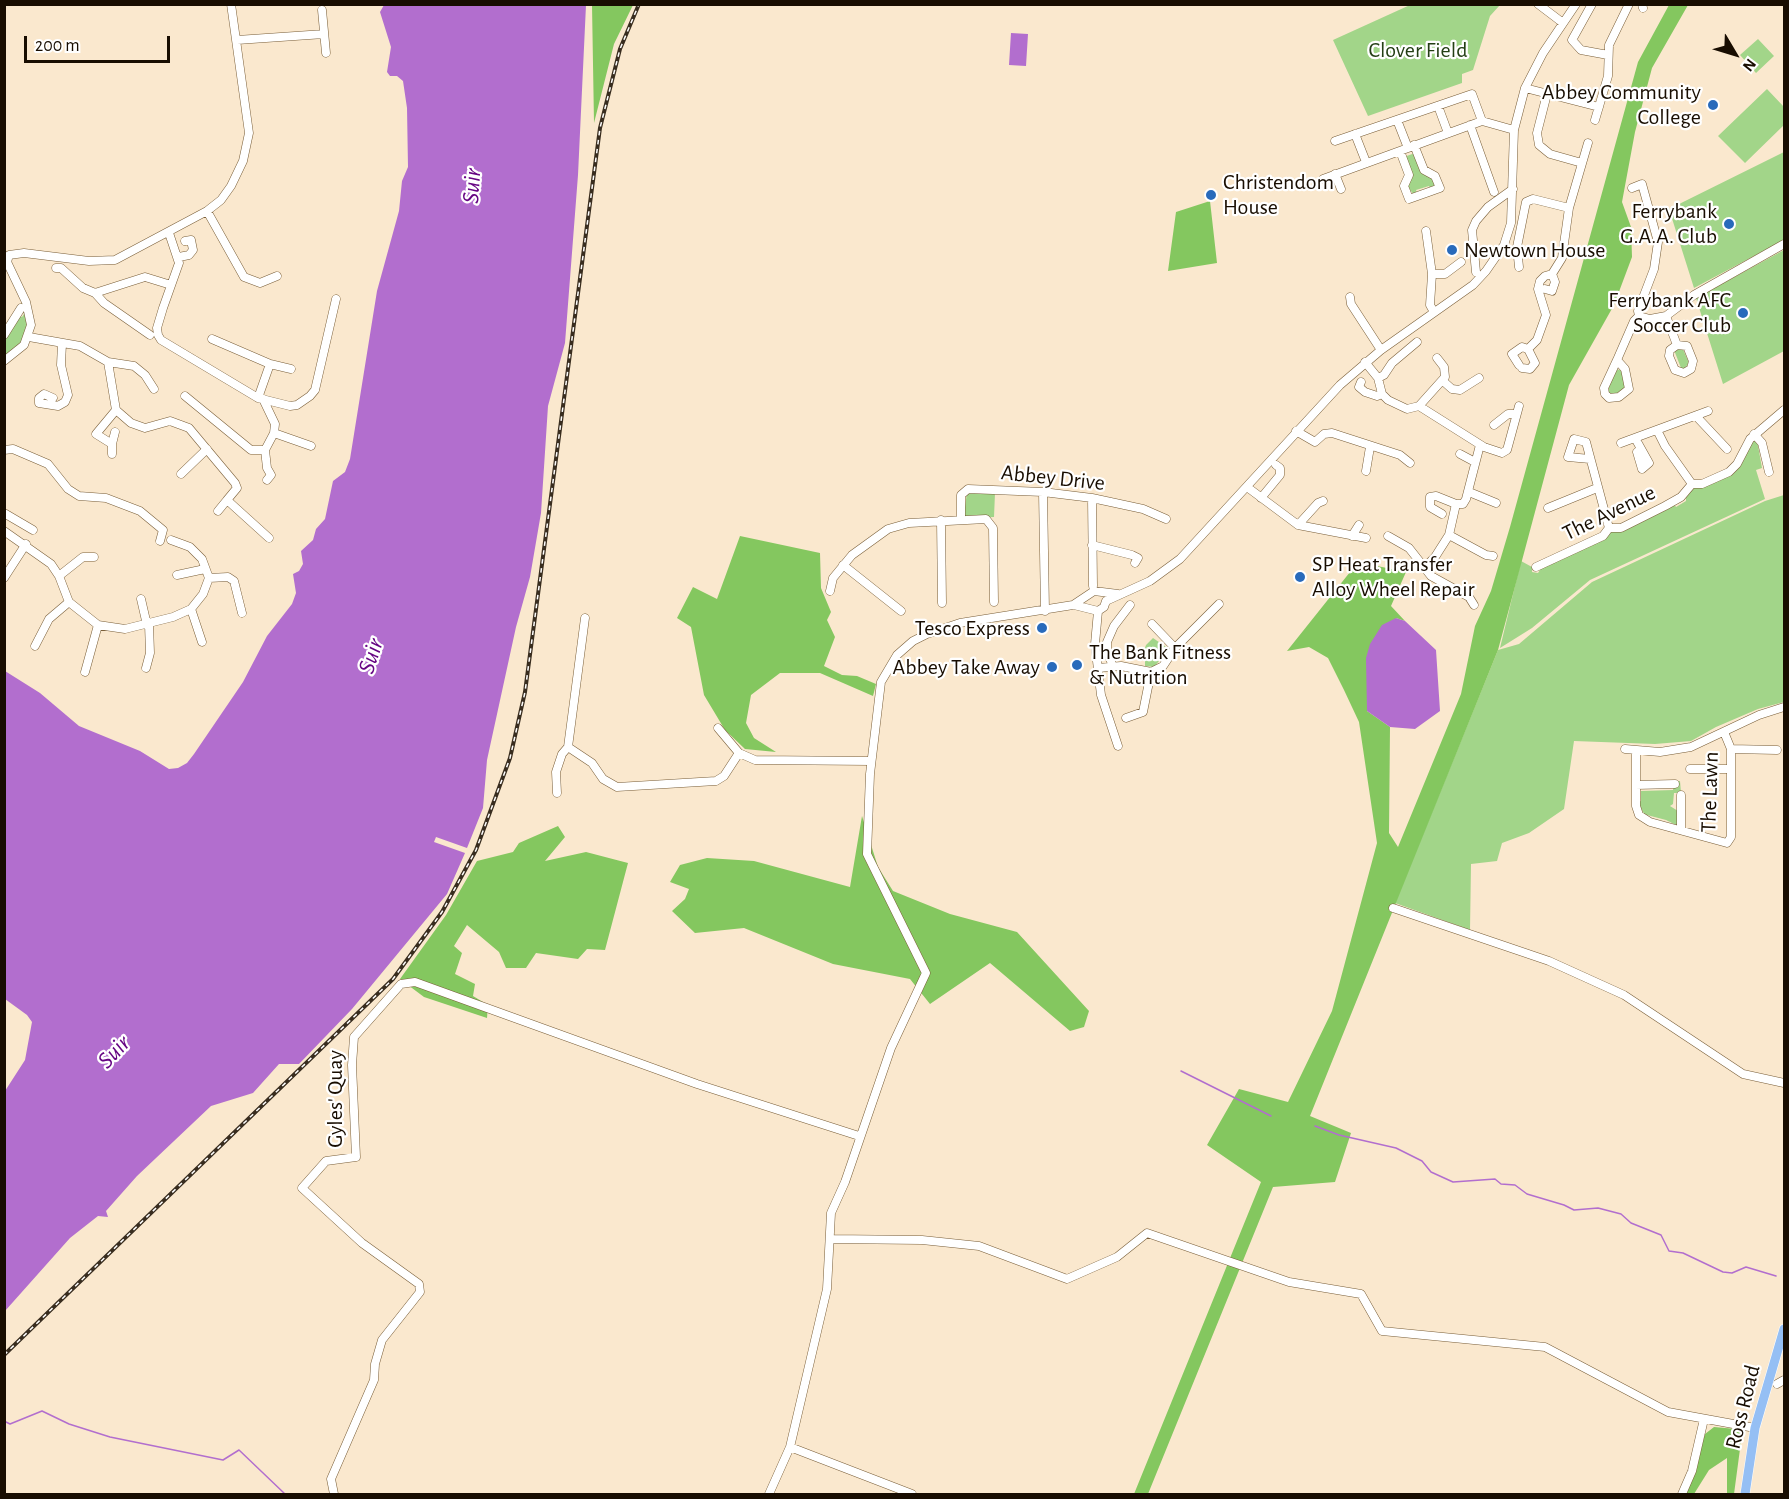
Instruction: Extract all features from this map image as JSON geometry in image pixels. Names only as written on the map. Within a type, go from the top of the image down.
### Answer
[{"type":"main road","name":"Ross Road","points":[[1745,1494],[1755,1428],[1785,1329]]},
{"type":"street","points":[[4,361],[17,352],[29,337],[31,325],[30,312],[7,262],[6,254],[24,253],[110,261],[169,233],[207,211],[221,200],[231,186],[248,145],[249,127],[231,4]]},
{"type":"street","points":[[1538,4],[1563,23]]},
{"type":"street","points":[[1104,598],[1150,581],[1180,559],[1296,431],[1365,362],[1480,279],[1498,255],[1511,223],[1514,130],[1525,88],[1535,66],[1576,4]]},
{"type":"street","points":[[1592,4],[1589,13],[1573,34],[1574,46],[1581,50],[1608,55]]},
{"type":"street","points":[[1595,120],[1608,76],[1611,36],[1629,4]]},
{"type":"street","points":[[322,10],[326,53]]},
{"type":"street","points":[[237,40],[324,34]]},
{"type":"street","points":[[1525,88],[1599,107]]},
{"type":"street","points":[[1335,141],[1472,94],[1484,121]]},
{"type":"street","points":[[1547,94],[1536,133],[1539,145],[1550,154],[1582,163]]},
{"type":"street","points":[[1438,106],[1448,133]]},
{"type":"street","points":[[1397,120],[1407,148],[1409,175],[1404,186],[1409,199],[1440,188],[1435,176],[1424,170],[1407,148]]},
{"type":"street","points":[[1323,179],[1484,121],[1514,130]]},
{"type":"street","points":[[1470,125],[1494,192]]},
{"type":"street","points":[[1355,134],[1366,162]]},
{"type":"street","points":[[1533,349],[1522,347],[1512,354],[1521,367],[1530,369],[1535,359],[1533,349],[1546,315],[1538,289],[1543,279],[1552,274],[1562,258],[1569,208],[1588,143]]},
{"type":"street","points":[[1335,174],[1341,189]]},
{"type":"street","points":[[1632,188],[1642,184],[1658,234],[1654,269],[1638,311],[1639,316]]},
{"type":"street","points":[[1476,272],[1472,230],[1476,221],[1488,207],[1512,189]]},
{"type":"street","points":[[1519,267],[1518,247],[1526,202],[1533,199],[1569,208]]},
{"type":"street","points":[[207,211],[244,277],[260,283],[277,276]]},
{"type":"street","points":[[1426,231],[1432,274],[1430,305],[1434,312]]},
{"type":"street","points":[[169,233],[179,257],[157,328],[158,335],[161,340],[260,399],[297,405],[315,390],[336,299]]},
{"type":"street","points":[[179,257],[189,255],[193,250],[191,240],[185,241]]},
{"type":"street","points":[[1639,316],[1650,318],[1666,316],[1694,295],[1785,244]]},
{"type":"street","points":[[1432,274],[1445,274],[1461,262]]},
{"type":"street","points":[[56,268],[61,268],[83,288],[95,293],[104,303],[150,335]]},
{"type":"street","points":[[1545,289],[1552,291],[1555,282],[1552,274]]},
{"type":"street","points":[[95,293],[145,277],[171,285]]},
{"type":"street","points":[[1350,297],[1351,304],[1381,350]]},
{"type":"street","points":[[4,335],[21,308]]},
{"type":"street","points":[[1617,360],[1625,369],[1629,389],[1619,397],[1609,398],[1604,388],[1634,321],[1639,316]]},
{"type":"street","points":[[1666,316],[1677,345]]},
{"type":"street","points":[[29,337],[80,346],[108,362],[123,362],[137,368],[154,389]]},
{"type":"street","points":[[212,339],[270,364],[291,369]]},
{"type":"street","points":[[1378,378],[1384,375],[1392,363],[1417,342]]},
{"type":"street","points":[[53,398],[44,394],[39,398],[39,403],[58,406],[65,402],[68,395],[61,365],[62,343]]},
{"type":"street","points":[[1365,362],[1378,378],[1382,394],[1402,407],[1413,410],[1443,381],[1445,371],[1437,358]]},
{"type":"street","points":[[108,362],[116,410],[140,428],[154,427],[170,421],[189,428],[237,488],[218,511]]},
{"type":"street","points":[[267,480],[271,475],[267,468],[265,450],[274,433],[275,424],[260,399],[270,364]]},
{"type":"street","points":[[1443,381],[1452,388],[1460,390],[1479,378]]},
{"type":"street","points":[[1361,382],[1359,387],[1365,392],[1377,396],[1382,394]]},
{"type":"street","points":[[185,396],[247,448],[255,452],[265,450]]},
{"type":"street","points":[[1419,406],[1480,445],[1505,453],[1517,410],[1494,425]]},
{"type":"street","points":[[112,444],[96,434],[116,410]]},
{"type":"street","points":[[1657,430],[1665,446],[1692,483],[1702,484],[1729,472],[1754,434],[1785,410]]},
{"type":"street","points":[[1621,443],[1708,411]]},
{"type":"street","points":[[1696,416],[1727,449]]},
{"type":"street","points":[[1296,431],[1315,442],[1324,434],[1332,433],[1400,455],[1410,463]]},
{"type":"street","points":[[112,454],[115,432]]},
{"type":"street","points":[[274,433],[311,446]]},
{"type":"street","points":[[1754,434],[1762,443],[1768,474]]},
{"type":"street","points":[[1635,438],[1641,449]]},
{"type":"street","points":[[1427,492],[1456,504],[1463,504],[1480,445]]},
{"type":"street","points":[[1366,471],[1370,447]]},
{"type":"street","points":[[4,450],[12,449],[48,464],[67,488],[79,496],[106,498],[140,511],[163,530],[160,541]]},
{"type":"street","points":[[182,474],[207,450]]},
{"type":"street","points":[[1460,454],[1475,462]]},
{"type":"street","points":[[1589,457],[1609,528]]},
{"type":"street","points":[[1261,498],[1280,475],[1280,468],[1276,465]]},
{"type":"street","name":"The Avenue","points":[[1536,567],[1603,536],[1609,528],[1621,528],[1665,506],[1681,497],[1692,483]]},
{"type":"street","points":[[1246,487],[1299,525],[1366,538]]},
{"type":"street","points":[[1548,508],[1597,488]]},
{"type":"street","name":"Abbey Drive","points":[[961,519],[964,490],[1043,492],[1092,498],[1143,509],[1166,519]]},
{"type":"street","points":[[1043,492],[1045,611]]},
{"type":"street","points":[[1468,492],[1496,504]]},
{"type":"street","points":[[1436,496],[1430,497],[1428,504],[1442,514]]},
{"type":"street","points":[[1092,498],[1093,586]]},
{"type":"street","points":[[227,500],[269,538]]},
{"type":"street","points":[[1299,525],[1317,503],[1323,501]]},
{"type":"street","points":[[1424,568],[1449,535],[1456,504]]},
{"type":"street","points":[[4,513],[33,530]]},
{"type":"street","points":[[830,591],[833,578],[843,565],[861,546],[888,529],[909,523],[986,519],[992,524],[994,602]]},
{"type":"street","points":[[941,520],[942,603]]},
{"type":"street","points":[[1352,536],[1359,525]]},
{"type":"street","points":[[4,531],[26,544],[51,564],[59,576],[69,602],[98,625],[125,629],[148,624],[191,609],[203,594],[207,573],[202,559],[190,547],[171,540]]},
{"type":"street","points":[[1449,535],[1486,555],[1493,556]]},
{"type":"street","points":[[1388,536],[1409,548],[1431,576],[1469,597],[1474,605]]},
{"type":"street","points":[[4,578],[26,544]]},
{"type":"street","points":[[1092,545],[1132,555],[1138,558],[1135,563]]},
{"type":"street","points":[[59,576],[83,557],[94,557]]},
{"type":"street","points":[[843,565],[902,611]]},
{"type":"street","points":[[177,575],[207,573],[234,580],[242,613]]},
{"type":"street","points":[[1104,598],[1094,591],[1091,607],[1096,624],[1098,669],[1105,711],[1118,746]]},
{"type":"street","points":[[769,1494],[790,1448],[827,1289],[831,1212],[845,1182],[891,1047],[926,973],[867,854],[872,761],[881,681],[897,655],[913,641],[960,623],[1073,605],[1104,607],[1104,598]]},
{"type":"street","points":[[141,599],[148,624],[150,653],[146,668]]},
{"type":"street","points":[[35,646],[49,619],[69,602]]},
{"type":"street","points":[[1098,669],[1117,667],[1149,672],[1163,666],[1174,648],[1219,604]]},
{"type":"street","points":[[1117,667],[1107,642],[1130,605]]},
{"type":"street","points":[[191,609],[202,642]]},
{"type":"street","points":[[1115,609],[1122,615]]},
{"type":"street","points":[[556,793],[556,772],[562,754],[568,747],[585,618]]},
{"type":"street","points":[[1152,624],[1174,648]]},
{"type":"street","points":[[85,672],[98,625]]},
{"type":"street","points":[[1126,718],[1143,712],[1149,672]]},
{"type":"street","points":[[1626,749],[1660,752],[1691,747],[1760,715],[1785,707]]},
{"type":"street","points":[[718,728],[739,753],[755,760],[872,761]]},
{"type":"street","name":"The Lawn","points":[[1636,751],[1636,806],[1640,815],[1650,822],[1723,843],[1729,842],[1731,837],[1731,749],[1724,732]]},
{"type":"street","points":[[568,747],[592,763],[603,779],[617,787],[716,781],[724,776],[739,753]]},
{"type":"street","points":[[1731,749],[1778,750]]},
{"type":"street","points":[[1706,759],[1706,768]]},
{"type":"street","points":[[1690,769],[1731,769]]},
{"type":"street","points":[[1636,785],[1675,784]]},
{"type":"street","name":"The Lawn","points":[[1681,795],[1681,830]]},
{"type":"street","name":"The Lawn","points":[[1672,807],[1681,807]]},
{"type":"street","points":[[1393,908],[1549,961],[1624,995],[1743,1074],[1785,1083]]},
{"type":"street","name":"Gyles' Quay","points":[[334,1494],[331,1479],[374,1380],[375,1364],[382,1340],[420,1292],[419,1284],[362,1243],[302,1188],[326,1161],[333,1158],[342,1161],[356,1156],[352,1065],[354,1037],[401,984],[415,982],[697,1084],[859,1136]]},
{"type":"street","points":[[830,1239],[922,1240],[979,1246],[1067,1279],[1117,1257],[1147,1233],[1308,1287],[1361,1294],[1383,1331],[1545,1347],[1668,1412],[1755,1428]]},
{"type":"street","points":[[1682,1494],[1692,1472],[1704,1419]]},
{"type":"street","points":[[790,1448],[912,1494]]},
{"type":"green space","points":[[592,5],[633,5],[614,44],[594,123]]},
{"type":"green space","name":"Clover Field","points":[[1410,5],[1500,5],[1490,16],[1473,70],[1462,74],[1462,83],[1368,116],[1333,40]]},
{"type":"green space","points":[[1669,5],[1688,5],[1652,68],[1635,132],[1622,202],[1631,227],[1632,257],[1614,305],[1569,385],[1498,650],[1310,1116],[1351,1133],[1335,1182],[1273,1187],[1148,1494],[1134,1494],[1261,1182],[1207,1145],[1239,1089],[1288,1102],[1332,1011],[1377,843],[1359,722],[1328,658],[1309,647],[1287,651],[1358,562],[1406,572],[1391,606],[1405,621],[1396,618],[1367,711],[1390,727],[1389,833],[1398,847],[1461,694],[1475,626],[1491,591],[1510,527],[1638,62]]},
{"type":"green space","points":[[1758,39],[1774,56],[1756,73],[1740,55]]},
{"type":"green space","points":[[1767,89],[1784,107],[1784,125],[1745,163],[1718,136]]},
{"type":"green space","name":"Ferrybank G.A.A. Club","points":[[1784,152],[1784,240],[1694,288],[1669,209]]},
{"type":"green space","points":[[1415,153],[1422,173],[1433,177],[1435,183],[1434,188],[1430,189],[1429,186],[1416,190],[1417,194],[1414,195],[1407,186],[1411,176],[1404,157]]},
{"type":"green space","points":[[1210,201],[1217,263],[1168,271],[1176,212]]},
{"type":"green space","name":"Ferrybank AFC Soccer Club","points":[[1784,250],[1784,351],[1723,384],[1696,298]]},
{"type":"green space","points":[[23,301],[28,324],[20,345],[5,357],[4,339],[19,315],[22,317],[24,314],[20,306]]},
{"type":"green space","points":[[1682,347],[1689,363],[1685,368],[1681,368],[1674,350]]},
{"type":"green space","points":[[1616,369],[1623,371],[1626,388],[1613,395],[1609,393],[1609,387]]},
{"type":"green space","points":[[1753,440],[1757,440],[1762,468],[1756,470],[1765,499],[1590,580],[1532,628],[1500,648],[1521,561],[1532,567],[1532,572],[1538,573],[1542,567],[1605,538],[1611,531],[1618,532],[1674,504],[1676,507],[1686,501],[1686,496],[1694,488],[1722,479]]},
{"type":"green space","points":[[967,492],[995,493],[994,517],[968,518],[964,515]]},
{"type":"green space","points":[[1784,495],[1784,702],[1758,709],[1716,727],[1691,741],[1655,744],[1574,741],[1564,809],[1529,833],[1502,843],[1497,861],[1471,864],[1470,930],[1395,903],[1498,650],[1519,644],[1592,582],[1765,501]]},
{"type":"green space","points":[[740,536],[820,553],[821,588],[831,612],[827,620],[835,637],[824,666],[842,675],[857,676],[876,684],[873,696],[820,673],[780,673],[751,695],[746,723],[754,738],[776,752],[745,749],[725,730],[704,695],[691,627],[677,618],[693,587],[717,599]]},
{"type":"green space","points":[[1153,638],[1169,649],[1154,667],[1145,666],[1145,660],[1141,659],[1146,645]]},
{"type":"green space","points":[[1674,781],[1680,781],[1681,793],[1674,793],[1673,804],[1670,806],[1678,811],[1678,826],[1666,820],[1645,816],[1638,802],[1641,801],[1641,791],[1673,790]]},
{"type":"green space","points":[[862,816],[878,867],[893,891],[950,914],[1017,932],[1089,1011],[1084,1027],[1070,1031],[990,963],[930,1004],[910,979],[833,964],[744,928],[695,933],[672,911],[685,899],[689,889],[670,882],[680,865],[707,858],[754,861],[850,887]]},
{"type":"green space","points":[[558,826],[565,837],[545,861],[586,852],[628,863],[605,950],[587,949],[578,959],[536,953],[526,968],[506,968],[499,952],[467,925],[454,946],[462,953],[455,974],[475,984],[473,996],[488,1005],[487,1018],[424,997],[400,979],[446,915],[477,861],[513,852],[519,843]]},
{"type":"green space","points":[[1714,1427],[1736,1429],[1742,1434],[1734,1494],[1727,1494],[1727,1458],[1709,1470],[1694,1494],[1686,1494],[1705,1434]]},
{"type":"water","name":"Suir","points":[[384,5],[586,5],[578,175],[565,343],[548,406],[541,513],[530,577],[516,627],[487,760],[483,808],[467,848],[436,837],[434,842],[465,853],[447,894],[352,1009],[299,1064],[279,1064],[253,1093],[211,1106],[137,1176],[106,1211],[108,1217],[98,1216],[70,1238],[5,1311],[5,1091],[25,1060],[32,1022],[27,1015],[5,999],[5,671],[40,693],[79,726],[140,751],[169,769],[178,768],[187,763],[194,754],[243,682],[267,636],[292,604],[296,593],[293,574],[299,571],[303,564],[301,551],[313,540],[316,529],[325,519],[333,481],[345,472],[350,459],[377,291],[399,211],[402,181],[408,167],[407,108],[403,81],[397,76],[390,76],[387,72],[391,47],[380,12]]},
{"type":"water","points":[[1011,33],[1028,34],[1026,66],[1009,65]]},
{"type":"water","points":[[1396,618],[1405,621],[1436,650],[1440,711],[1415,729],[1390,727],[1367,711],[1366,658],[1370,644],[1382,625]]},
{"type":"waterway","points":[[1181,1071],[1271,1116]]},
{"type":"waterway","points":[[1315,1126],[1339,1135],[1396,1148],[1422,1161],[1431,1172],[1453,1182],[1495,1179],[1501,1184],[1515,1185],[1527,1194],[1574,1210],[1598,1208],[1621,1214],[1631,1223],[1661,1235],[1669,1251],[1683,1253],[1723,1272],[1732,1273],[1746,1267],[1776,1276]]},
{"type":"waterway","points":[[4,1421],[10,1424],[42,1411],[69,1424],[110,1437],[223,1460],[239,1450],[285,1494]]},
{"type":"railway","points":[[4,1355],[393,979],[442,912],[476,850],[510,758],[525,692],[600,128],[620,49],[639,4]]},
{"type":"place","name":"Abbey Community College","points":[[1713,105]]},
{"type":"place","name":"Christendom House","points":[[1211,195]]},
{"type":"place","name":"Ferrybank G.A.A. Club","points":[[1729,224]]},
{"type":"place","name":"Newtown House","points":[[1452,250]]},
{"type":"place","name":"Ferrybank AFC Soccer Club","points":[[1743,313]]},
{"type":"place","name":"SP Heat Transfer Alloy Wheel Repair","points":[[1300,577]]},
{"type":"place","name":"Tesco Express","points":[[1042,628]]},
{"type":"place","name":"The Bank Fitness & Nutrition","points":[[1077,665]]},
{"type":"place","name":"Abbey Take Away","points":[[1052,667]]}]
